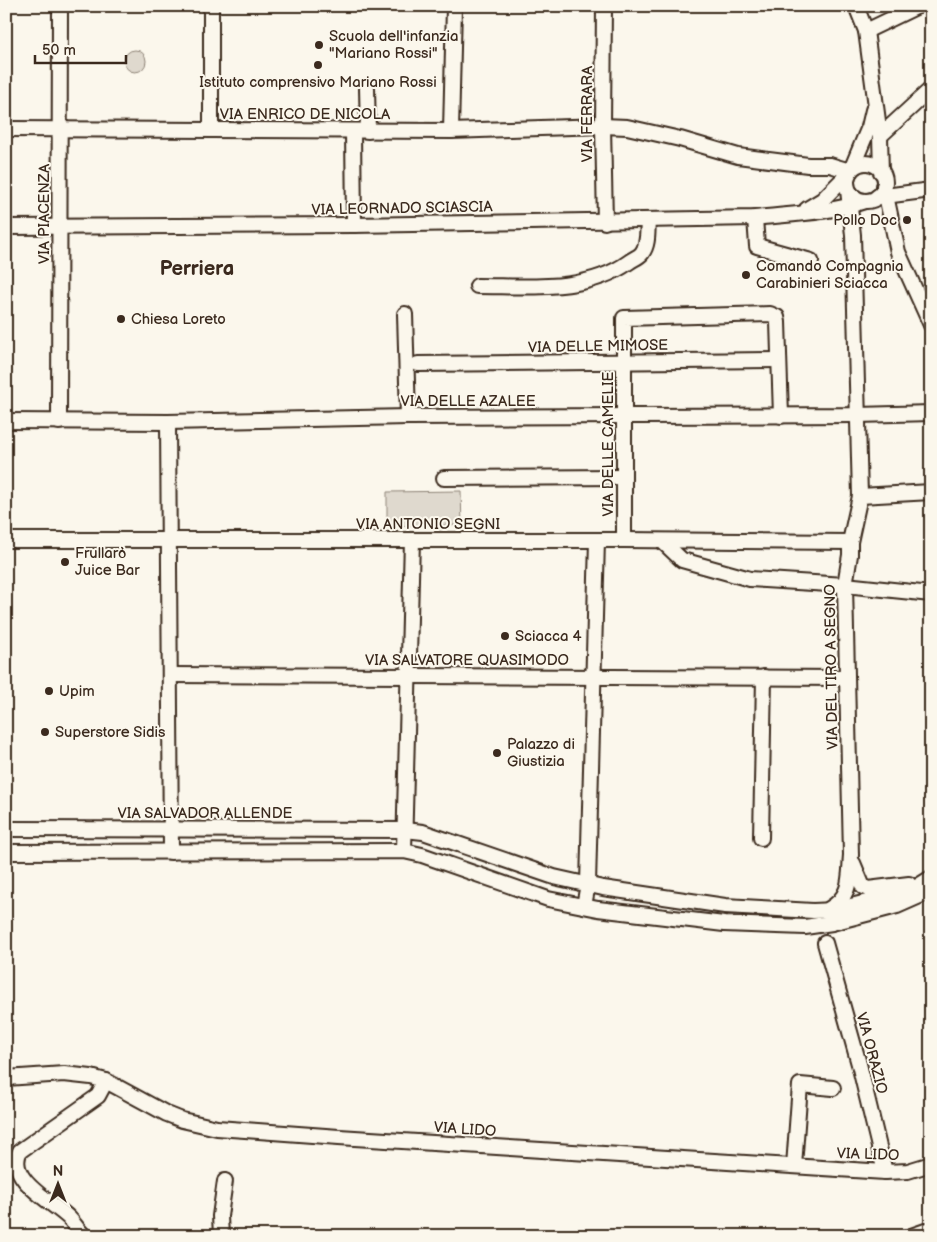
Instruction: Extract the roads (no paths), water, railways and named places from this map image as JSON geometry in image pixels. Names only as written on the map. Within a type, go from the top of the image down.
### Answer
[{"type":"street","name":"VIA PIACENZA","points":[[58,422],[61,228],[60,6]]},
{"type":"street","points":[[211,6],[211,130]]},
{"type":"street","points":[[451,131],[454,6]]},
{"type":"street","name":"VIA FERRARA","points":[[604,6],[604,222]]},
{"type":"street","points":[[854,235],[860,213],[876,196],[884,181],[881,172],[880,136],[866,31],[856,6]]},
{"type":"street","points":[[866,31],[918,6]]},
{"type":"street","points":[[367,88],[368,130]]},
{"type":"street","points":[[880,136],[931,89]]},
{"type":"street","points":[[854,235],[847,181],[869,128],[875,102]]},
{"type":"street","name":"VIA ENRICO DE NICOLA","points":[[6,129],[451,131],[603,126],[636,129],[680,139],[738,156],[788,163],[830,165],[850,171]]},
{"type":"street","points":[[353,130],[354,225]]},
{"type":"street","points":[[798,214],[822,200],[859,164],[874,165],[881,172]]},
{"type":"street","points":[[848,190],[855,197],[876,196]]},
{"type":"street","name":"VIA LEORNADO SCIASCIA","points":[[6,227],[604,222],[755,218],[851,206],[876,196],[931,190]]},
{"type":"street","points":[[876,196],[898,252],[931,325]]},
{"type":"street","points":[[755,218],[758,246],[811,261]]},
{"type":"street","points":[[477,286],[558,286],[589,280],[620,269],[642,253],[647,241],[648,220]]},
{"type":"street","name":"VIA DEL TIRO A SEGNO","points":[[826,910],[837,904],[845,896],[849,880],[851,855],[845,585],[850,555],[850,542],[860,496],[854,235]]},
{"type":"street","points":[[405,314],[408,417]]},
{"type":"street","name":"VIA DELLE MIMOSE","points":[[624,318],[770,314],[776,317],[778,322],[781,416]]},
{"type":"street","name":"VIA DELLE CAMELIE","points":[[624,318],[624,540]]},
{"type":"street","name":"VIA DELLE MIMOSE","points":[[418,364],[779,360]]},
{"type":"street","name":"VIA DELLE AZALEE","points":[[6,421],[168,422],[408,417],[781,416],[931,413]]},
{"type":"street","points":[[168,422],[172,852]]},
{"type":"street","points":[[444,478],[624,477]]},
{"type":"street","points":[[860,496],[931,492]]},
{"type":"street","name":"VIA ANTONIO SEGNI","points":[[6,540],[850,542]]},
{"type":"street","points":[[404,852],[412,540]]},
{"type":"street","points":[[584,906],[588,884],[597,540]]},
{"type":"street","points":[[662,541],[682,560],[750,579],[845,585],[931,594]]},
{"type":"street","name":"VIA SALVATORE QUASIMODO","points":[[170,675],[846,678]]},
{"type":"street","points":[[761,838],[764,678]]},
{"type":"street","name":"VIA SALVADOR ALLENDE","points":[[6,829],[404,830],[423,832],[554,877],[603,888],[725,906],[813,911],[826,910],[860,905],[929,883]]},
{"type":"street","points":[[6,852],[404,852],[422,855],[548,899],[584,906],[724,924],[805,927],[832,923],[897,906],[929,883]]},
{"type":"street","points":[[851,855],[862,887],[868,889],[929,883]]},
{"type":"street","name":"VIA ORAZIO","points":[[825,943],[859,1064],[885,1172]]},
{"type":"street","name":"VIA LIDO","points":[[6,1078],[77,1074],[106,1081],[167,1114],[182,1120],[217,1128],[885,1172],[908,1171],[931,1164]]},
{"type":"street","points":[[85,1236],[69,1218],[37,1193],[23,1178],[16,1162],[20,1151],[98,1096],[106,1081]]},
{"type":"street","points":[[794,1166],[800,1085],[833,1088]]},
{"type":"street","points":[[221,1236],[220,1216],[225,1181]]},
{"type":"street","points":[[911,1236],[931,1229]]},
{"type":"place","name":"Scuola dell'infanzia \"Mariano Rossi\"","points":[[319,45]]},
{"type":"place","name":"Istituto comprensivo Mariano Rossi","points":[[318,65]]},
{"type":"place","name":"Pollo Doc","points":[[907,220]]},
{"type":"place","name":"Comando Compagnia Carabinieri Sciacca","points":[[746,275]]},
{"type":"place","name":"Chiesa Loreto","points":[[121,319]]},
{"type":"place","name":"Frullarò Juice Bar","points":[[65,562]]},
{"type":"place","name":"Sciacca 4","points":[[505,636]]},
{"type":"place","name":"Upim","points":[[49,691]]},
{"type":"place","name":"Superstore Sidis","points":[[45,732]]},
{"type":"place","name":"Palazzo di Giustizia","points":[[497,753]]},
{"type":"district","name":"Perriera","points":[[197,268]]}]
